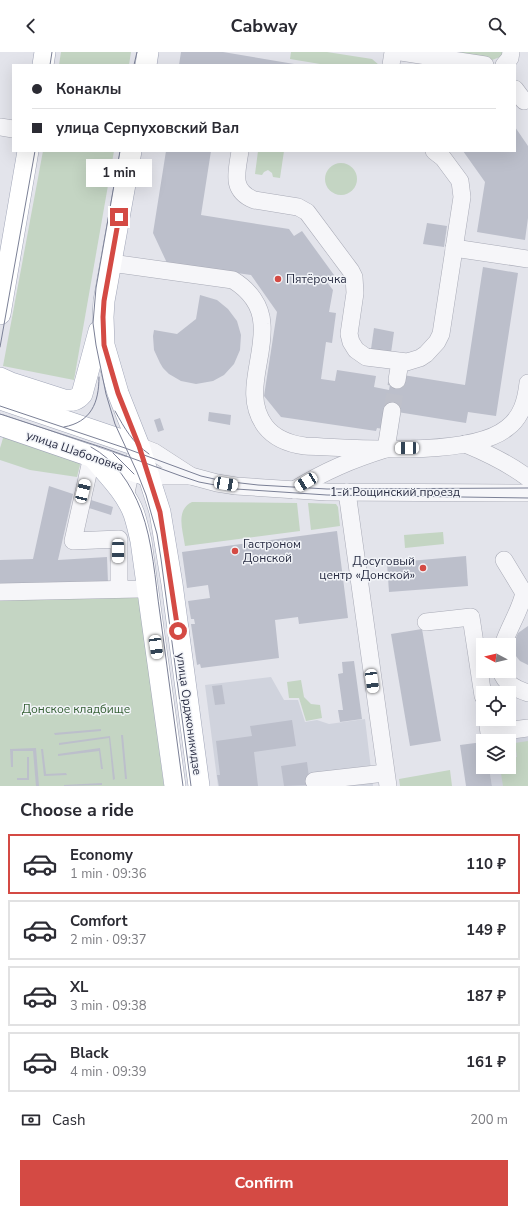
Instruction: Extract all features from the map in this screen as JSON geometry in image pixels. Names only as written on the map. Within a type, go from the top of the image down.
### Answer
[{"type":"main road","points":[[43,64],[46,52]]},
{"type":"main road","points":[[146,64],[148,52]]},
{"type":"main road","points":[[1,301],[28,152]]},
{"type":"main road","points":[[0,378],[64,400],[71,401],[78,399],[82,394],[103,317],[131,152]]},
{"type":"main road","name":"улица Орджоникидзе","points":[[103,317],[104,345],[112,376],[139,446],[140,473],[160,512],[163,525],[199,786]]},
{"type":"main road","name":"улица Шаболовка","points":[[0,399],[139,446]]},
{"type":"main road","name":"улица Шаболовка","points":[[0,425],[140,473]]},
{"type":"main road","name":"улица Орджоникидзе","points":[[92,456],[125,497],[134,513],[137,523],[148,588],[175,786]]},
{"type":"street","points":[[391,64],[393,52]]},
{"type":"street","points":[[401,52],[479,64]]},
{"type":"street","points":[[505,64],[510,58],[511,52]]},
{"type":"street","points":[[0,127],[12,129]]},
{"type":"street","points":[[240,152],[236,178],[241,192],[254,200],[298,207],[307,212],[352,273],[355,287],[349,334],[351,342],[356,350],[366,357],[400,362],[411,361],[426,354],[437,342],[441,334],[462,197],[462,187],[460,181],[443,158],[435,152]]},
{"type":"street","points":[[454,248],[528,259]]},
{"type":"street","points":[[111,263],[233,280],[251,295],[258,307],[262,325],[254,390],[256,406],[261,420],[271,432],[290,443],[305,446],[386,449],[421,448],[465,444],[498,434],[514,422],[521,412],[526,397],[528,383]]},
{"type":"street","points":[[397,380],[400,362]]},
{"type":"street","points":[[386,449],[392,411]]},
{"type":"street","points":[[465,444],[486,452],[528,478]]},
{"type":"street","name":"1-й Рощинский проезд","points":[[139,446],[154,452],[191,476]]},
{"type":"street","points":[[294,490],[318,476],[352,460],[386,449]]},
{"type":"street","points":[[92,456],[73,541],[118,539],[118,589]]},
{"type":"street","points":[[125,497],[140,473]]},
{"type":"street","name":"1-й Рощинский проезд","points":[[140,473],[191,476],[236,486],[294,490],[347,492],[528,493]]},
{"type":"street","points":[[314,781],[386,779],[347,492]]},
{"type":"street","points":[[504,560],[524,593],[522,603],[507,631],[505,638]]},
{"type":"street","points":[[0,592],[148,588]]},
{"type":"street","points":[[426,622],[471,617],[481,686]]},
{"type":"street","points":[[505,678],[507,682],[515,688],[528,693]]},
{"type":"street","points":[[488,726],[489,733],[528,728]]},
{"type":"shaded area","points":[[271,677],[284,700],[298,700],[305,722],[317,720],[329,724],[365,719],[373,786],[218,786],[205,685]]},
{"type":"shaded area","points":[[528,735],[528,786],[492,786],[490,774],[516,774],[516,737]]},
{"type":"green space","points":[[61,52],[131,52],[129,64],[59,64]]},
{"type":"green space","points":[[291,52],[327,52],[372,59],[378,64],[320,64],[290,59]]},
{"type":"green space","points":[[440,52],[505,52],[500,57],[492,60]]},
{"type":"green space","points":[[43,152],[114,152],[74,380],[3,366]]},
{"type":"green space","points":[[258,152],[284,152],[280,178],[273,177],[272,173],[268,170],[262,175],[255,174]]},
{"type":"green space","points":[[338,163],[344,163],[354,170],[357,179],[356,185],[350,192],[344,195],[338,195],[328,188],[325,182],[325,176],[332,166]]},
{"type":"green space","points":[[4,435],[81,461],[77,477],[30,470],[0,460],[0,448]]},
{"type":"green space","points":[[192,502],[297,503],[300,531],[185,546],[181,521],[183,510]]},
{"type":"green space","points":[[308,503],[336,504],[338,507],[340,526],[311,530]]},
{"type":"green space","points":[[443,532],[444,544],[405,548],[404,535]]},
{"type":"green space","name":"Донское кладбище","points":[[139,596],[164,786],[0,786],[0,597]]},
{"type":"green space","points":[[301,680],[304,697],[311,704],[320,705],[322,718],[306,721],[299,698],[289,698],[287,682]]},
{"type":"green space","points":[[528,741],[528,786],[503,786],[501,774],[516,774],[516,743]]},
{"type":"green space","points":[[450,770],[452,786],[400,786],[399,779]]},
{"type":"building","points":[[181,52],[223,52],[294,64],[179,64]]},
{"type":"building","points":[[516,128],[528,146],[528,218],[525,240],[477,232],[485,182],[464,152],[516,152]]},
{"type":"building","points":[[166,152],[211,152],[201,215],[289,229],[294,236],[302,231],[334,275],[326,281],[333,290],[329,312],[336,313],[332,343],[326,342],[321,379],[335,381],[337,370],[376,376],[374,387],[389,390],[391,379],[403,375],[465,385],[483,267],[518,273],[496,416],[468,412],[466,423],[385,410],[383,429],[377,428],[376,431],[281,417],[264,396],[277,312],[251,275],[167,263],[153,233]]},
{"type":"building","points":[[427,223],[447,226],[444,247],[423,244]]},
{"type":"building","points":[[200,295],[217,300],[228,309],[237,321],[241,335],[240,350],[234,364],[224,375],[213,381],[196,384],[181,381],[169,374],[163,368],[154,350],[153,336],[154,330],[177,334],[196,319]]},
{"type":"building","points":[[374,328],[394,332],[391,353],[371,349]]},
{"type":"building","points":[[209,412],[231,415],[230,425],[208,421]]},
{"type":"building","points":[[160,418],[164,430],[158,432],[154,420]]},
{"type":"building","points":[[49,486],[73,494],[58,560],[107,557],[108,583],[0,587],[0,560],[33,559]]},
{"type":"building","points":[[91,500],[113,507],[111,515],[89,508]]},
{"type":"building","points":[[337,531],[348,618],[299,624],[298,617],[275,620],[279,658],[201,668],[200,664],[197,665],[191,624],[195,624],[194,619],[191,619],[188,601],[210,598],[208,585],[187,588],[182,552]]},
{"type":"building","points":[[466,556],[468,586],[389,592],[387,563]]},
{"type":"building","points":[[528,626],[528,665],[520,661],[516,656],[516,638],[518,633]]},
{"type":"building","points":[[422,629],[441,741],[410,746],[391,634]]},
{"type":"building","points":[[354,661],[362,719],[340,722],[338,710],[343,710],[338,674],[343,673],[342,662]]},
{"type":"building","points":[[222,685],[225,704],[215,705],[212,686]]},
{"type":"building","points":[[292,720],[296,746],[254,752],[258,786],[219,786],[217,775],[220,775],[216,741],[252,736],[250,726]]},
{"type":"building","points":[[101,729],[101,731],[55,735],[54,733]]},
{"type":"building","points":[[121,735],[123,735],[127,779],[125,779]]},
{"type":"building","points":[[110,736],[115,779],[113,780],[109,738],[59,745],[59,743]]},
{"type":"building","points":[[476,743],[476,774],[490,774],[492,786],[466,786],[460,745]]},
{"type":"building","points":[[36,748],[39,786],[36,786],[33,751],[13,751],[13,767],[11,767],[10,749]]},
{"type":"building","points":[[100,748],[103,769],[101,769],[99,751],[58,756],[58,754]]},
{"type":"building","points":[[41,749],[43,749],[46,774],[66,773],[67,775],[44,776]]},
{"type":"building","points":[[27,757],[29,757],[29,780],[17,780],[17,778],[27,778]]},
{"type":"building","points":[[307,762],[310,785],[284,786],[281,766]]},
{"type":"building","points":[[102,783],[102,785],[64,786],[64,785]]},
{"type":"tunnel","points":[[392,411],[397,380]]},
{"type":"tram line","points":[[50,64],[52,52]]},
{"type":"tram line","points":[[134,64],[137,52]]},
{"type":"tram line","points":[[0,347],[35,152]]},
{"type":"tram line","points":[[120,152],[96,288],[93,323],[106,394],[115,424],[146,495],[157,534],[191,786]]},
{"type":"tram line","points":[[64,427],[81,421],[92,410],[99,386],[99,377]]},
{"type":"tram line","points":[[0,406],[125,448],[201,476],[223,481],[258,485],[327,489],[528,488]]},
{"type":"tram line","points":[[115,411],[133,440],[149,454]]},
{"type":"tram line","points":[[0,414],[104,448],[199,482],[236,489],[327,495],[528,498]]},
{"type":"tram line","points":[[91,447],[108,459],[127,482],[137,500],[145,522],[153,561],[183,786]]},
{"type":"tram line","points":[[113,453],[134,474]]},
{"type":"place","name":"Пятёрочка","points":[[278,279]]},
{"type":"place","name":"Гастроном Донской","points":[[235,551]]},
{"type":"place","name":"Досуговый центр «Донской»","points":[[423,568]]},
{"type":"route","points":[[119,217],[104,301],[104,345],[118,393],[150,476],[160,512],[178,631]]}]
